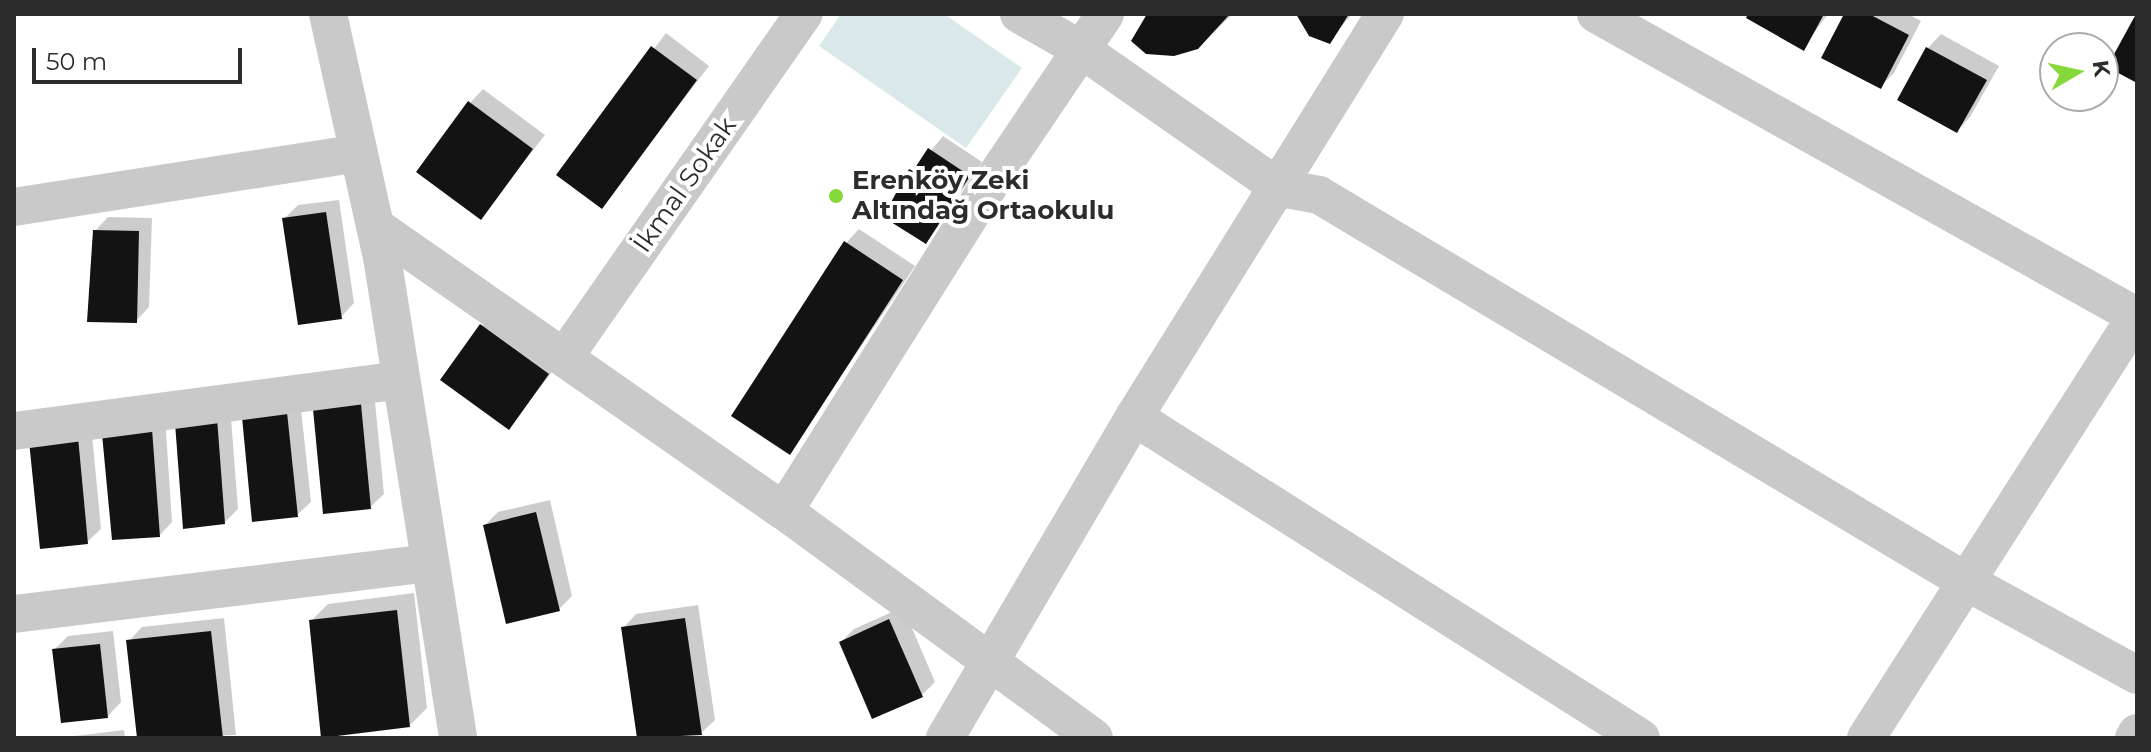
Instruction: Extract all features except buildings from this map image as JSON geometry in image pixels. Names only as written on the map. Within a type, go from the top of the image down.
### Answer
[{"type":"street","points":[[328,14],[375,226],[458,738]]},
{"type":"street","name":"İkmal Sokak","points":[[565,356],[804,14]]},
{"type":"street","points":[[1019,14],[1082,50],[1280,188],[1319,195],[1967,582],[2137,675]]},
{"type":"street","points":[[784,511],[1105,14]]},
{"type":"street","points":[[945,738],[1134,417],[1280,188],[1385,14]]},
{"type":"street","points":[[1596,14],[2136,316],[1866,738]]},
{"type":"street","points":[[14,207],[358,153]]},
{"type":"street","points":[[375,226],[784,511],[1094,738]]},
{"type":"street","points":[[14,431],[401,380]]},
{"type":"street","points":[[1134,417],[1641,738]]},
{"type":"street","points":[[14,614],[430,563]]},
{"type":"shaded area","points":[[841,14],[944,14],[1022,68],[966,148],[819,46]]},
{"type":"place","name":"Erenköy Zeki Altındağ Ortaokulu","points":[[836,196]]}]
